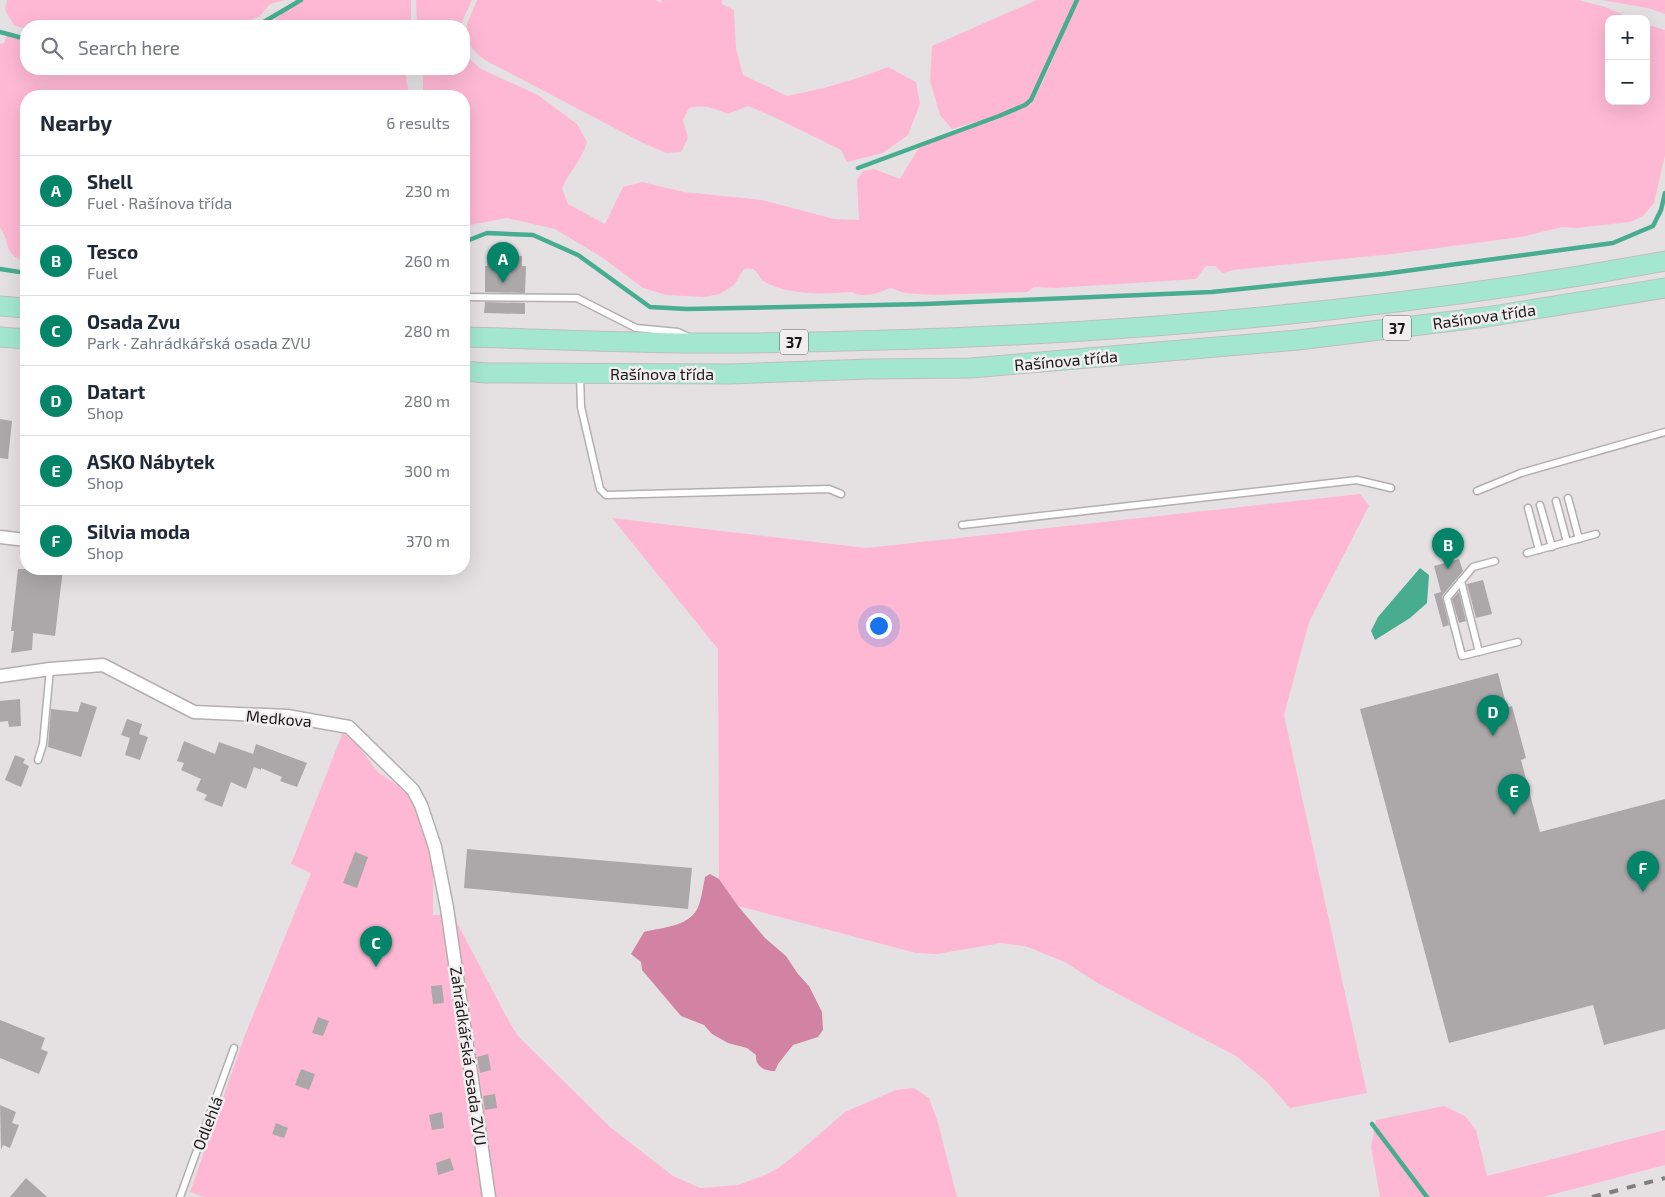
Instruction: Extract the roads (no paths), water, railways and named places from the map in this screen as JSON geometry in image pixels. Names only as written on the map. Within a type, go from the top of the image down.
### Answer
[{"type":"main road","name":"Rašínova třída","points":[[470,337],[704,343],[868,341],[1123,328],[1256,317],[1483,291],[1665,261]]},
{"type":"main road","name":"Rašínova třída","points":[[473,374],[624,372],[729,374],[981,367],[1308,339],[1486,317],[1665,288]]},
{"type":"main road","points":[[0,306],[20,308]]},
{"type":"main road","points":[[0,337],[20,339]]},
{"type":"street","points":[[0,537],[20,539]]},
{"type":"street","name":"Medkova","points":[[0,676],[50,669],[103,665],[194,712],[287,716],[349,727],[413,790],[421,805],[435,847],[448,916]]},
{"type":"street","name":"Zahrádkářská osada ZVU","points":[[448,916],[489,1197]]},
{"type":"lane","points":[[470,297],[577,298],[636,328],[678,332],[704,343]]},
{"type":"lane","points":[[580,373],[581,407],[600,489],[606,495],[829,489],[841,494]]},
{"type":"lane","points":[[1477,491],[1521,473],[1665,432]]},
{"type":"lane","points":[[962,525],[1357,480],[1391,488]]},
{"type":"lane","points":[[1568,498],[1579,539]]},
{"type":"lane","points":[[1556,501],[1567,542]]},
{"type":"lane","points":[[1540,505],[1552,547]]},
{"type":"lane","points":[[1528,508],[1539,550]]},
{"type":"lane","points":[[1528,553],[1596,534]]},
{"type":"lane","points":[[1496,561],[1473,567],[1447,598],[1462,656],[1518,642]]},
{"type":"lane","points":[[1461,581],[1479,652]]},
{"type":"lane","points":[[38,760],[44,744],[50,669]]},
{"type":"lane","name":"Odlehlá","points":[[180,1197],[234,1048]]},
{"type":"waterway","points":[[267,20],[301,0]]},
{"type":"waterway","points":[[858,168],[1025,105],[1031,100],[1077,0]]},
{"type":"waterway","points":[[0,32],[20,37]]},
{"type":"waterway","points":[[470,240],[487,233],[533,235],[578,255],[650,307],[687,309],[925,304],[1212,292],[1383,274],[1613,243],[1653,226],[1661,210],[1665,193]]},
{"type":"waterway","points":[[0,269],[20,272]]},
{"type":"waterway","points":[[1372,1124],[1427,1197]]},
{"type":"railway","points":[[1592,1197],[1665,1178]]},
{"type":"place","name":"Shell","points":[[503,283]]},
{"type":"place","name":"Tesco","points":[[1448,569]]},
{"type":"place","name":"Datart","points":[[1493,736]]},
{"type":"place","name":"ASKO Nábytek","points":[[1514,815]]},
{"type":"place","name":"Silvia moda","points":[[1643,892]]},
{"type":"place","name":"Osada Zvu","points":[[376,967]]}]
